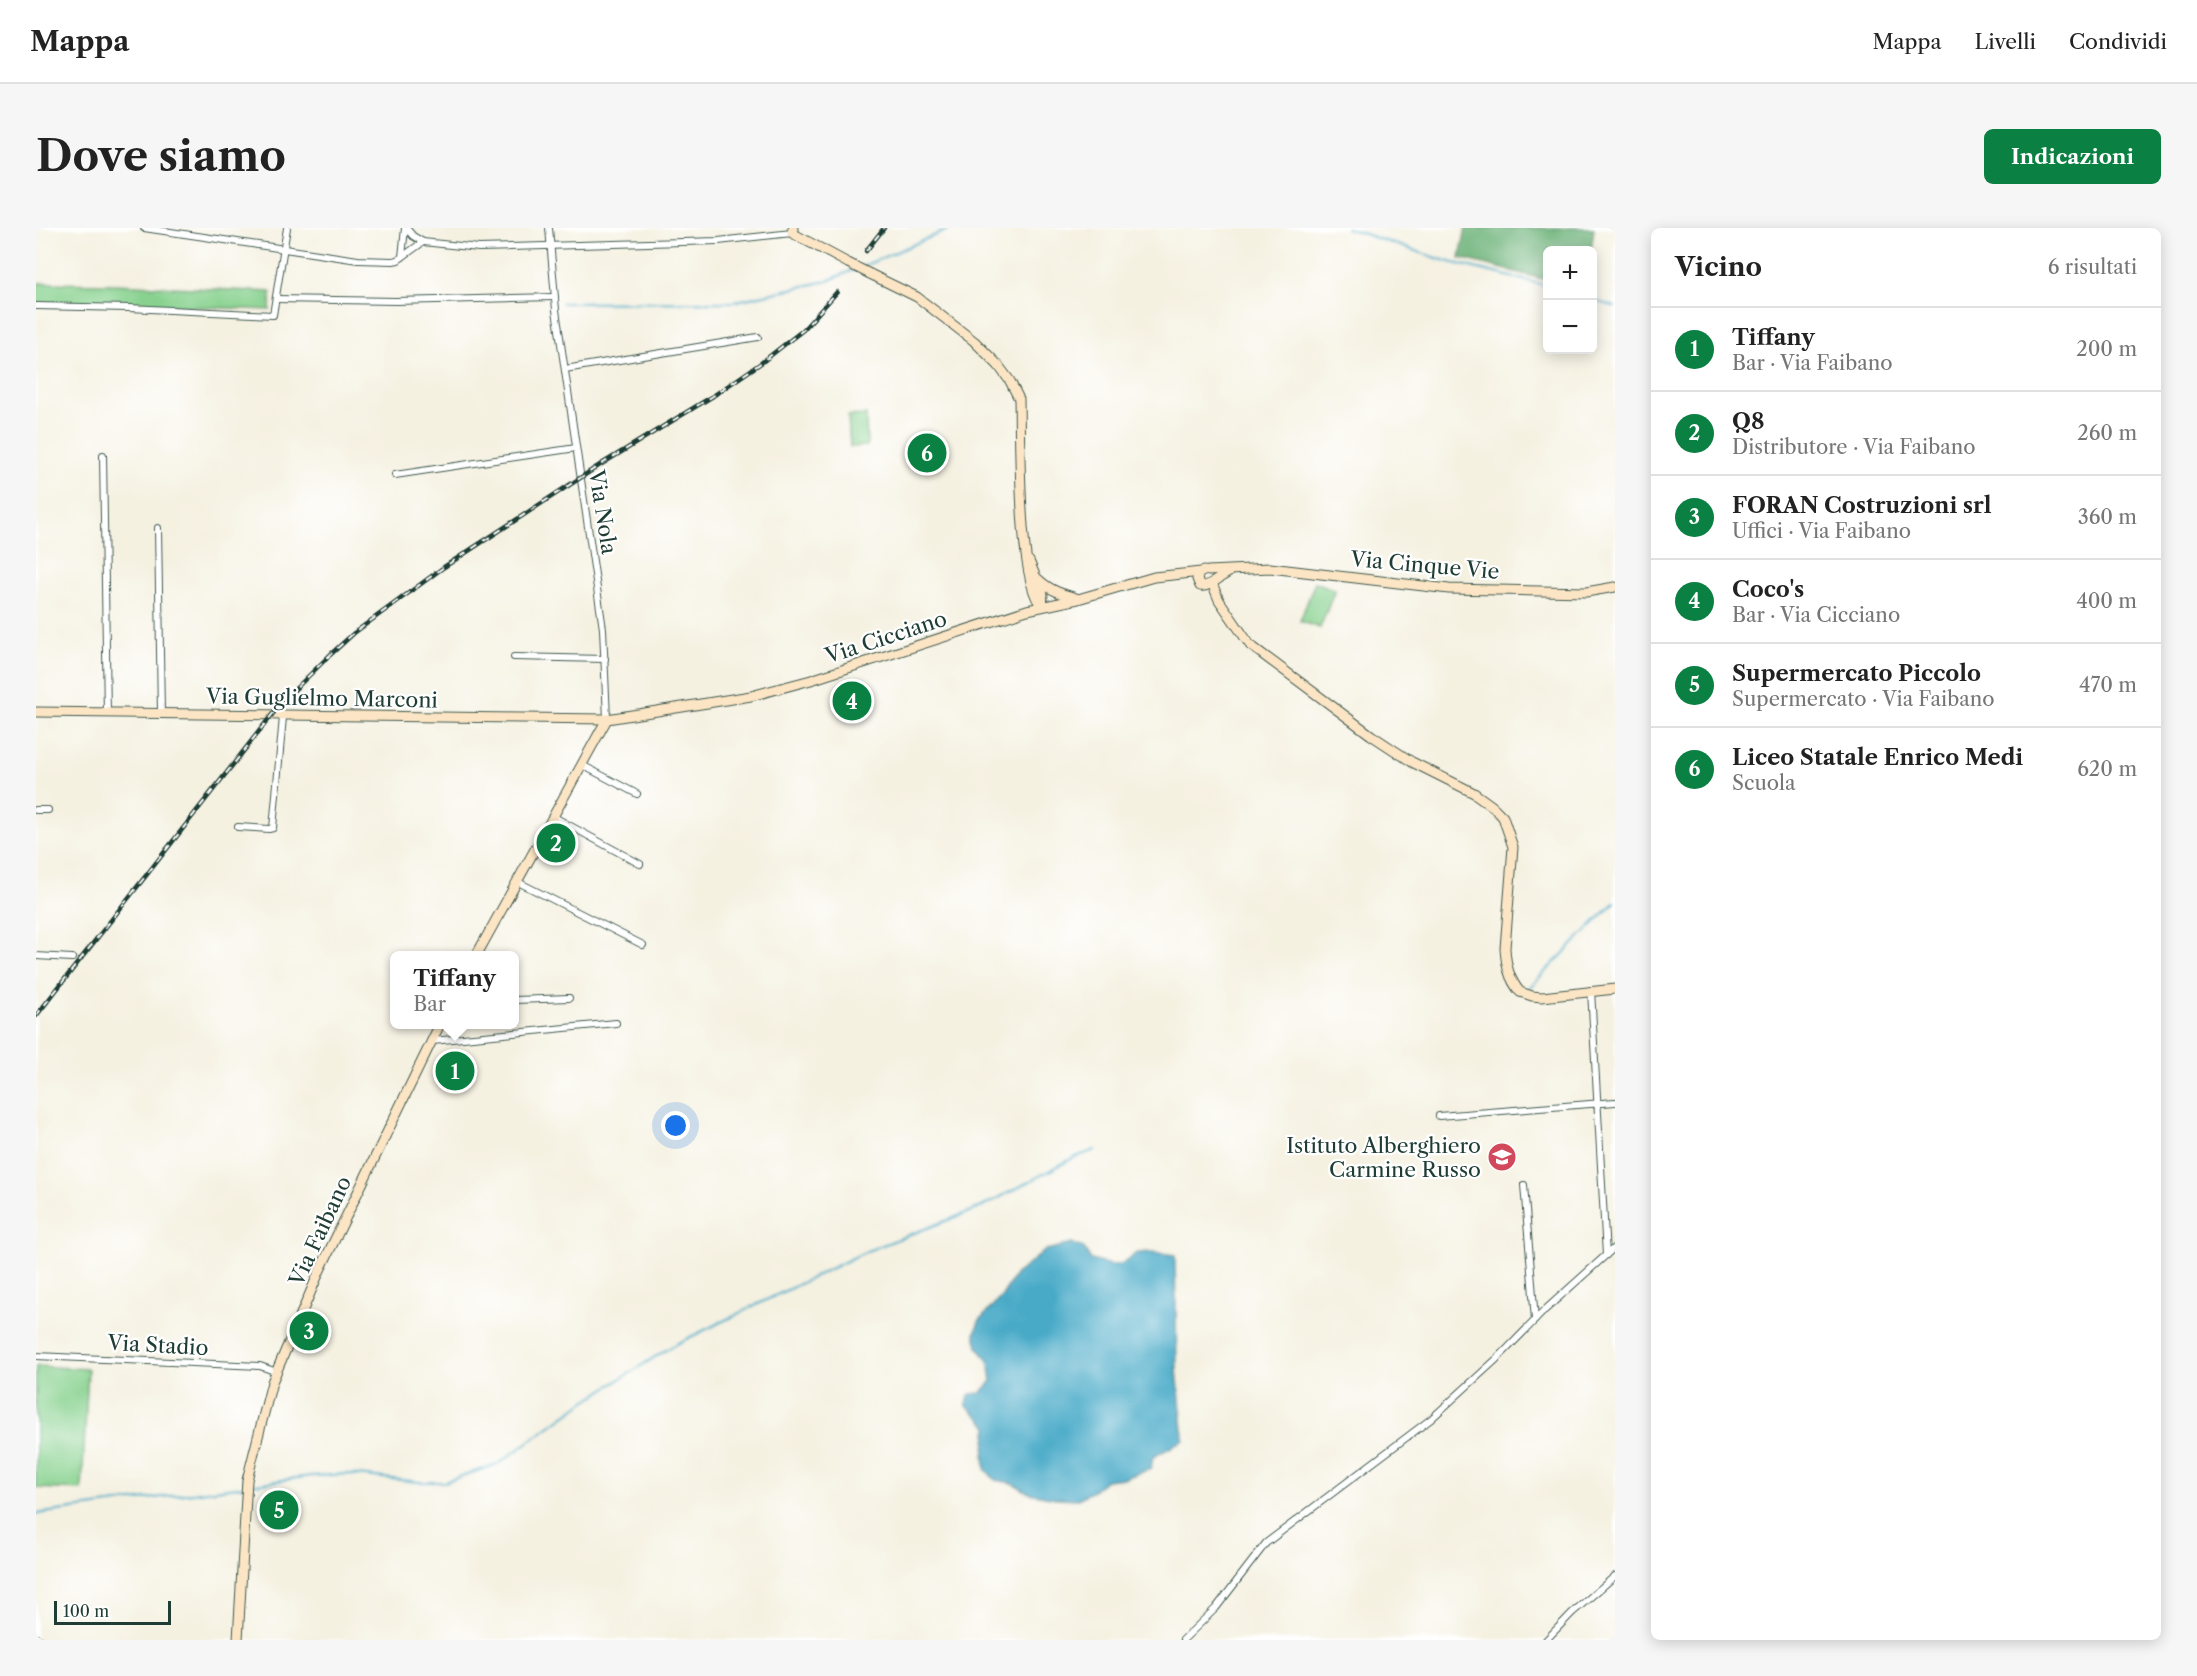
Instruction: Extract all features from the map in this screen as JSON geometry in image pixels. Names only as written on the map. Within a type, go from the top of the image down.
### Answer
[{"type":"street","points":[[144,228],[358,260],[393,261],[423,242]]},
{"type":"street","points":[[36,306],[273,315],[287,228]]},
{"type":"street","points":[[402,257],[406,228]]},
{"type":"street","points":[[406,228],[423,242],[479,249],[718,241],[793,231],[799,239],[917,297],[974,341],[998,365],[1010,381],[1018,399],[1025,552],[1030,586],[1035,599],[1042,606]]},
{"type":"street","points":[[276,299],[396,301],[555,298],[549,228]]},
{"type":"street","name":"Via Nola","points":[[555,298],[598,583],[605,659],[607,719]]},
{"type":"street","points":[[565,369],[758,337]]},
{"type":"street","points":[[395,475],[576,448]]},
{"type":"street","points":[[103,455],[107,714]]},
{"type":"street","points":[[158,528],[161,713]]},
{"type":"street","points":[[1025,552],[1043,594],[1042,606]]},
{"type":"street","name":"Via Cinque Vie","points":[[1206,579],[1233,570],[1270,568],[1449,589],[1586,592],[1615,587]]},
{"type":"street","name":"Via Cicciano","points":[[607,719],[751,696],[1027,610],[1078,599],[1135,582],[1171,575],[1206,579]]},
{"type":"street","points":[[1037,578],[1056,592],[1078,599]]},
{"type":"street","points":[[1206,579],[1250,645],[1371,735],[1412,762],[1474,793],[1492,806],[1503,818],[1513,847],[1506,960],[1507,970],[1520,992],[1542,997],[1615,989]]},
{"type":"street","points":[[1027,610],[1030,586]]},
{"type":"street","points":[[514,657],[605,659]]},
{"type":"street","name":"Via Guglielmo Marconi","points":[[36,712],[283,717],[607,719]]},
{"type":"street","points":[[238,827],[273,828],[283,717]]},
{"type":"street","points":[[479,951],[607,719]]},
{"type":"street","points":[[582,765],[637,794]]},
{"type":"street","points":[[36,810],[48,810]]},
{"type":"street","points":[[554,817],[640,864]]},
{"type":"street","points":[[518,882],[643,945]]},
{"type":"street","points":[[36,956],[72,958]]},
{"type":"street","points":[[1591,990],[1606,1255]]},
{"type":"street","points":[[519,1000],[568,998]]},
{"type":"street","points":[[432,1041],[616,1023]]},
{"type":"street","name":"Via Faibano","points":[[238,1640],[247,1480],[277,1372],[320,1269],[438,1029]]},
{"type":"street","points":[[1439,1116],[1615,1102]]},
{"type":"street","points":[[1524,1185],[1535,1320]]},
{"type":"street","points":[[1183,1640],[1216,1608],[1266,1543],[1431,1419],[1615,1247]]},
{"type":"street","name":"Via Stadio","points":[[36,1356],[260,1366],[277,1372]]},
{"type":"street","points":[[1546,1640],[1572,1613],[1615,1576]]},
{"type":"street","points":[[36,1638],[41,1640]]},
{"type":"green space","points":[[1466,228],[1594,228],[1592,246],[1543,246],[1543,279],[1460,258]]},
{"type":"green space","points":[[36,283],[114,284],[271,292],[270,310],[36,303]]},
{"type":"green space","points":[[866,415],[867,446],[850,447],[848,416]]},
{"type":"green space","points":[[1315,582],[1335,590],[1320,628],[1300,621]]},
{"type":"green space","points":[[36,1366],[88,1369],[82,1490],[36,1488]]},
{"type":"water","points":[[1072,1244],[1084,1248],[1091,1260],[1115,1265],[1125,1262],[1136,1253],[1152,1252],[1175,1255],[1177,1369],[1184,1440],[1153,1457],[1151,1469],[1125,1478],[1106,1480],[1093,1491],[1078,1499],[1055,1498],[1029,1493],[1013,1483],[995,1480],[985,1469],[984,1455],[988,1426],[966,1405],[970,1394],[981,1393],[992,1381],[989,1362],[978,1347],[975,1334],[979,1321],[1002,1296],[1015,1275],[1046,1250]]},
{"type":"waterway","points":[[861,267],[952,228]]},
{"type":"waterway","points":[[1346,228],[1446,261],[1543,285]]},
{"type":"waterway","points":[[562,303],[732,302],[827,281],[853,270]]},
{"type":"waterway","points":[[1597,302],[1615,307]]},
{"type":"waterway","points":[[1529,988],[1615,902]]},
{"type":"waterway","points":[[249,1485],[311,1476],[349,1474],[418,1482],[444,1482],[498,1464],[581,1404],[674,1345],[867,1251],[982,1207],[1073,1158],[1095,1150]]},
{"type":"waterway","points":[[36,1514],[244,1486]]},
{"type":"railway","points":[[866,251],[884,228]]},
{"type":"railway","points":[[36,1016],[282,702],[354,633],[444,567],[761,363],[803,330],[837,292]]},
{"type":"place","name":"Liceo Statale Enrico Medi","points":[[927,453]]},
{"type":"place","name":"Coco's","points":[[852,701]]},
{"type":"place","name":"Q8","points":[[556,843]]},
{"type":"place","name":"Tiffany","points":[[455,1071]]},
{"type":"place","name":"Istituto Alberghiero Carmine Russo","points":[[1502,1157]]},
{"type":"place","name":"FORAN Costruzioni srl","points":[[309,1331]]},
{"type":"place","name":"Supermercato Piccolo","points":[[279,1510]]}]
